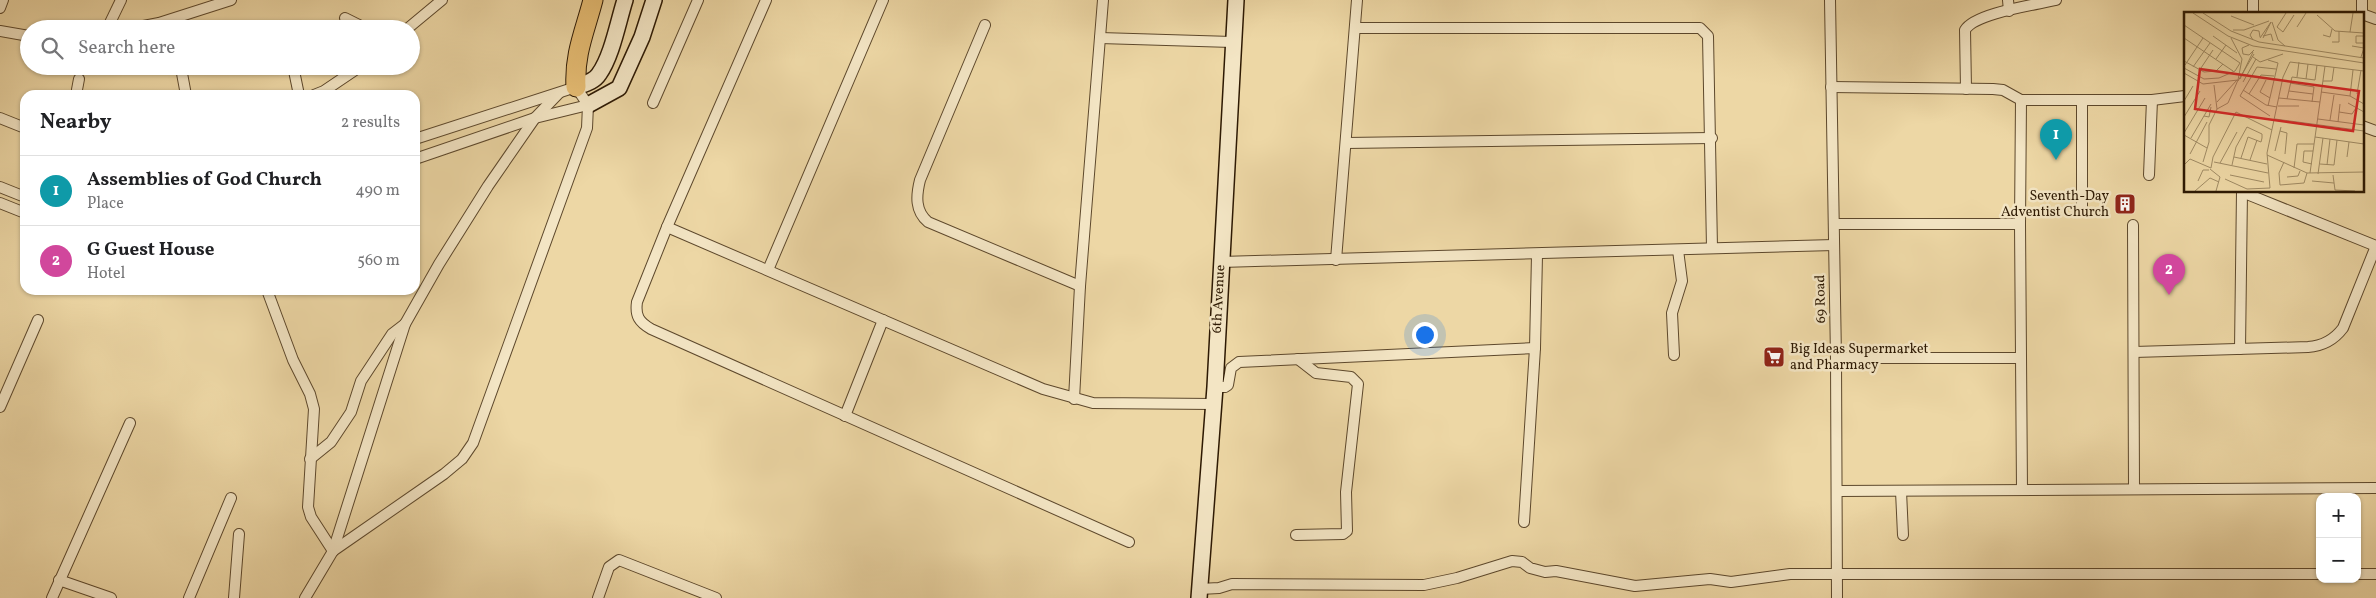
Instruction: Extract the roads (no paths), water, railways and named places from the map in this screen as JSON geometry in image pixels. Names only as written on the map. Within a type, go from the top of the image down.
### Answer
[{"type":"highway","points":[[568,89],[577,51],[593,0]]},
{"type":"street","points":[[0,8],[4,0]]},
{"type":"street","points":[[112,20],[122,0]]},
{"type":"street","points":[[168,20],[231,0]]},
{"type":"street","points":[[418,20],[442,0]]},
{"type":"street","points":[[420,137],[588,83],[599,75],[606,60],[625,0]]},
{"type":"street","points":[[420,157],[535,118],[588,105],[619,88],[642,37],[654,0]]},
{"type":"street","points":[[653,103],[698,0]]},
{"type":"street","points":[[766,0],[667,227],[637,302],[636,312],[639,320],[651,330],[1129,542]]},
{"type":"street","points":[[768,270],[883,0]]},
{"type":"street","points":[[1074,399],[1080,286],[1103,0]]},
{"type":"street","name":"6th Avenue","points":[[1199,594],[1214,404],[1232,42],[1236,0]]},
{"type":"street","points":[[1336,260],[1357,0]]},
{"type":"street","name":"69 Road","points":[[1830,0],[1836,358],[1837,598]]},
{"type":"street","points":[[2008,0],[2009,11]]},
{"type":"street","points":[[1966,89],[1965,30],[1973,21],[2056,0]]},
{"type":"street","points":[[2364,15],[2376,19]]},
{"type":"street","points":[[345,18],[349,20]]},
{"type":"street","points":[[985,25],[920,180],[917,197],[919,211],[928,222],[1080,286]]},
{"type":"street","points":[[1355,28],[1700,28],[1708,36],[1712,138],[1712,248]]},
{"type":"street","points":[[0,31],[20,34]]},
{"type":"street","points":[[1100,38],[1232,42]]},
{"type":"street","points":[[182,75],[185,90]]},
{"type":"street","points":[[295,75],[298,90]]},
{"type":"street","points":[[324,90],[349,75]]},
{"type":"street","points":[[77,90],[79,79]]},
{"type":"street","points":[[1831,87],[2003,90],[2021,100],[2152,100],[2184,96]]},
{"type":"street","points":[[568,89],[588,105]]},
{"type":"street","points":[[305,598],[333,551],[405,324],[451,244],[535,118],[568,89]]},
{"type":"street","points":[[2021,100],[2020,358],[2022,489]]},
{"type":"street","points":[[2149,175],[2152,100]]},
{"type":"street","points":[[2082,101],[2082,211]]},
{"type":"street","points":[[333,551],[444,474],[462,459],[473,443],[587,128],[588,105]]},
{"type":"street","points":[[0,118],[20,126]]},
{"type":"street","points":[[2364,127],[2376,131]]},
{"type":"street","points":[[1346,143],[1712,138]]},
{"type":"street","points":[[0,188],[20,196]]},
{"type":"street","points":[[2134,352],[2240,349],[2308,347],[2318,346],[2335,338],[2343,328],[2376,246],[2242,192],[2240,349]]},
{"type":"street","points":[[0,203],[20,211]]},
{"type":"street","points":[[1834,224],[2020,224]]},
{"type":"street","points":[[2133,225],[2134,489]]},
{"type":"street","points":[[667,227],[1043,389],[1092,403],[1214,404]]},
{"type":"street","points":[[1221,262],[1537,255],[1834,245]]},
{"type":"street","points":[[1674,355],[1672,313],[1682,281],[1678,250]]},
{"type":"street","points":[[1524,522],[1535,348],[1537,255]]},
{"type":"street","points":[[269,295],[293,360],[310,394],[314,409],[308,507],[311,517],[333,551]]},
{"type":"street","points":[[0,407],[38,320]]},
{"type":"street","points":[[845,416],[883,320]]},
{"type":"street","points":[[310,459],[331,442],[351,412],[361,381],[392,334],[405,324]]},
{"type":"street","points":[[1215,387],[1228,385],[1231,368],[1239,362],[1535,348]]},
{"type":"street","points":[[1836,358],[2020,358]]},
{"type":"street","points":[[1296,535],[1343,534],[1348,530],[1346,492],[1358,384],[1351,377],[1316,373],[1298,359]]},
{"type":"street","points":[[52,598],[130,423]]},
{"type":"street","points":[[1836,491],[2376,488]]},
{"type":"street","points":[[1901,490],[1903,535]]},
{"type":"street","points":[[189,598],[231,498]]},
{"type":"street","points":[[234,598],[239,534]]},
{"type":"street","points":[[598,598],[609,567],[613,562],[619,560],[716,598]]},
{"type":"street","points":[[1199,594],[1232,584],[1424,585],[1457,578],[1512,561],[1522,562],[1530,568],[1545,572],[1556,571],[1635,586],[1710,579],[1731,582],[1790,574],[1837,576],[2316,574]]},
{"type":"street","points":[[2361,574],[2376,574]]},
{"type":"street","points":[[59,580],[111,598]]},
{"type":"place","name":"Assemblies of God Church","points":[[2056,160]]},
{"type":"place","name":"Seventh-Day Adventist Church","points":[[2125,204]]},
{"type":"place","name":"G Guest House","points":[[2169,295]]},
{"type":"place","name":"Big Ideas Supermarket and Pharmacy","points":[[1774,357]]}]
